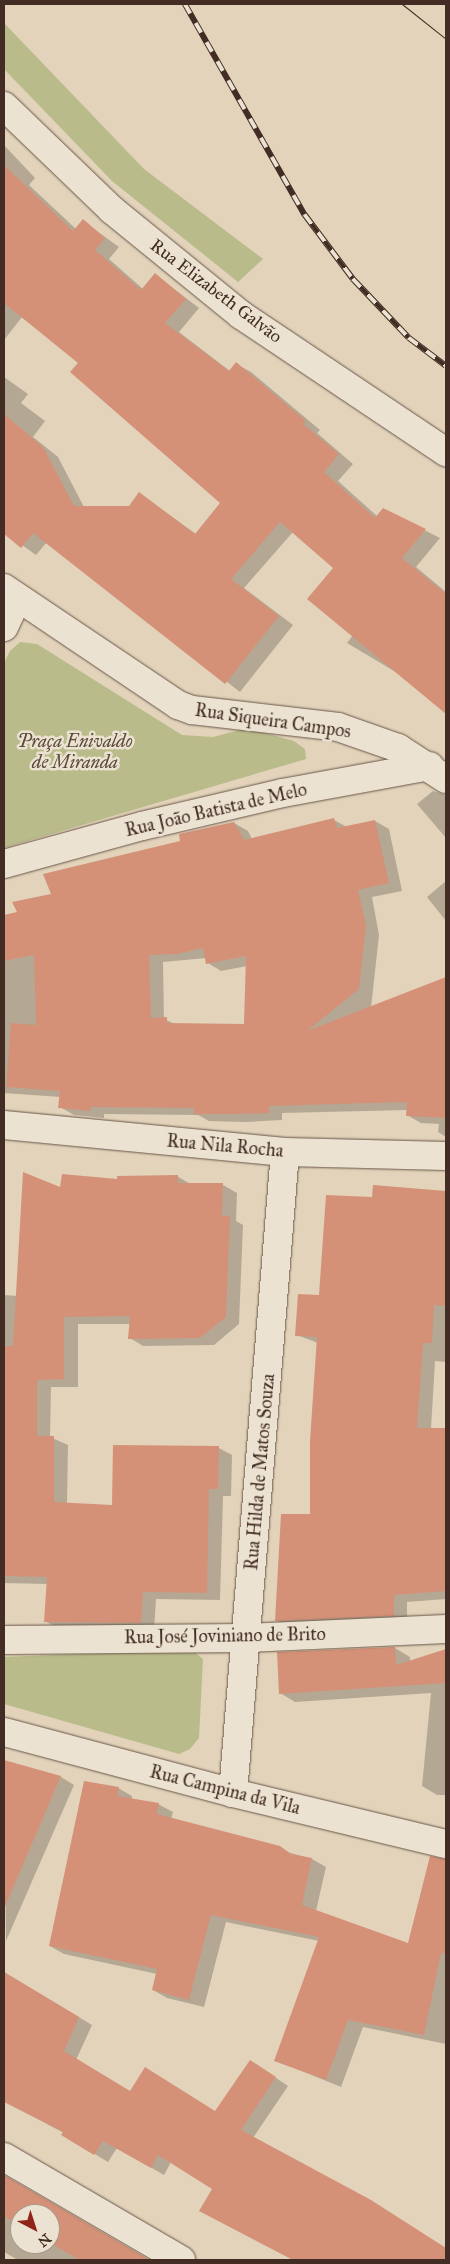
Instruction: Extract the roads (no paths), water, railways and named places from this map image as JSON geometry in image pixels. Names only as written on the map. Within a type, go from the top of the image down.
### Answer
[{"type":"street","name":"Rua Elizabeth Galvão","points":[[4,106],[112,210],[241,315],[446,452]]},
{"type":"street","points":[[4,628],[10,593]]},
{"type":"street","name":"Rua Siqueira Campos","points":[[10,593],[178,705],[192,710],[338,727],[398,748],[438,772]]},
{"type":"street","name":"Rua João Batista de Melo","points":[[4,864],[142,826],[274,796],[438,772]]},
{"type":"street","name":"Rua Nila Rocha","points":[[4,1125],[285,1152],[446,1156]]},
{"type":"street","name":"Rua Hilda de Matos Souza","points":[[233,1793],[285,1152]]},
{"type":"street","name":"Rua José Joviniano de Brito","points":[[4,1640],[247,1638],[446,1629]]},
{"type":"street","name":"Rua Campina da Vila","points":[[4,1732],[233,1793],[446,1844]]},
{"type":"street","points":[[4,2157],[181,2260]]},
{"type":"tram line","points":[[402,4],[446,39]]},
{"type":"railway","points":[[185,4],[305,215],[353,279],[409,338],[446,366]]},
{"type":"park label","name":"Praça Enivaldo de Miranda","points":[[75,752]]}]
